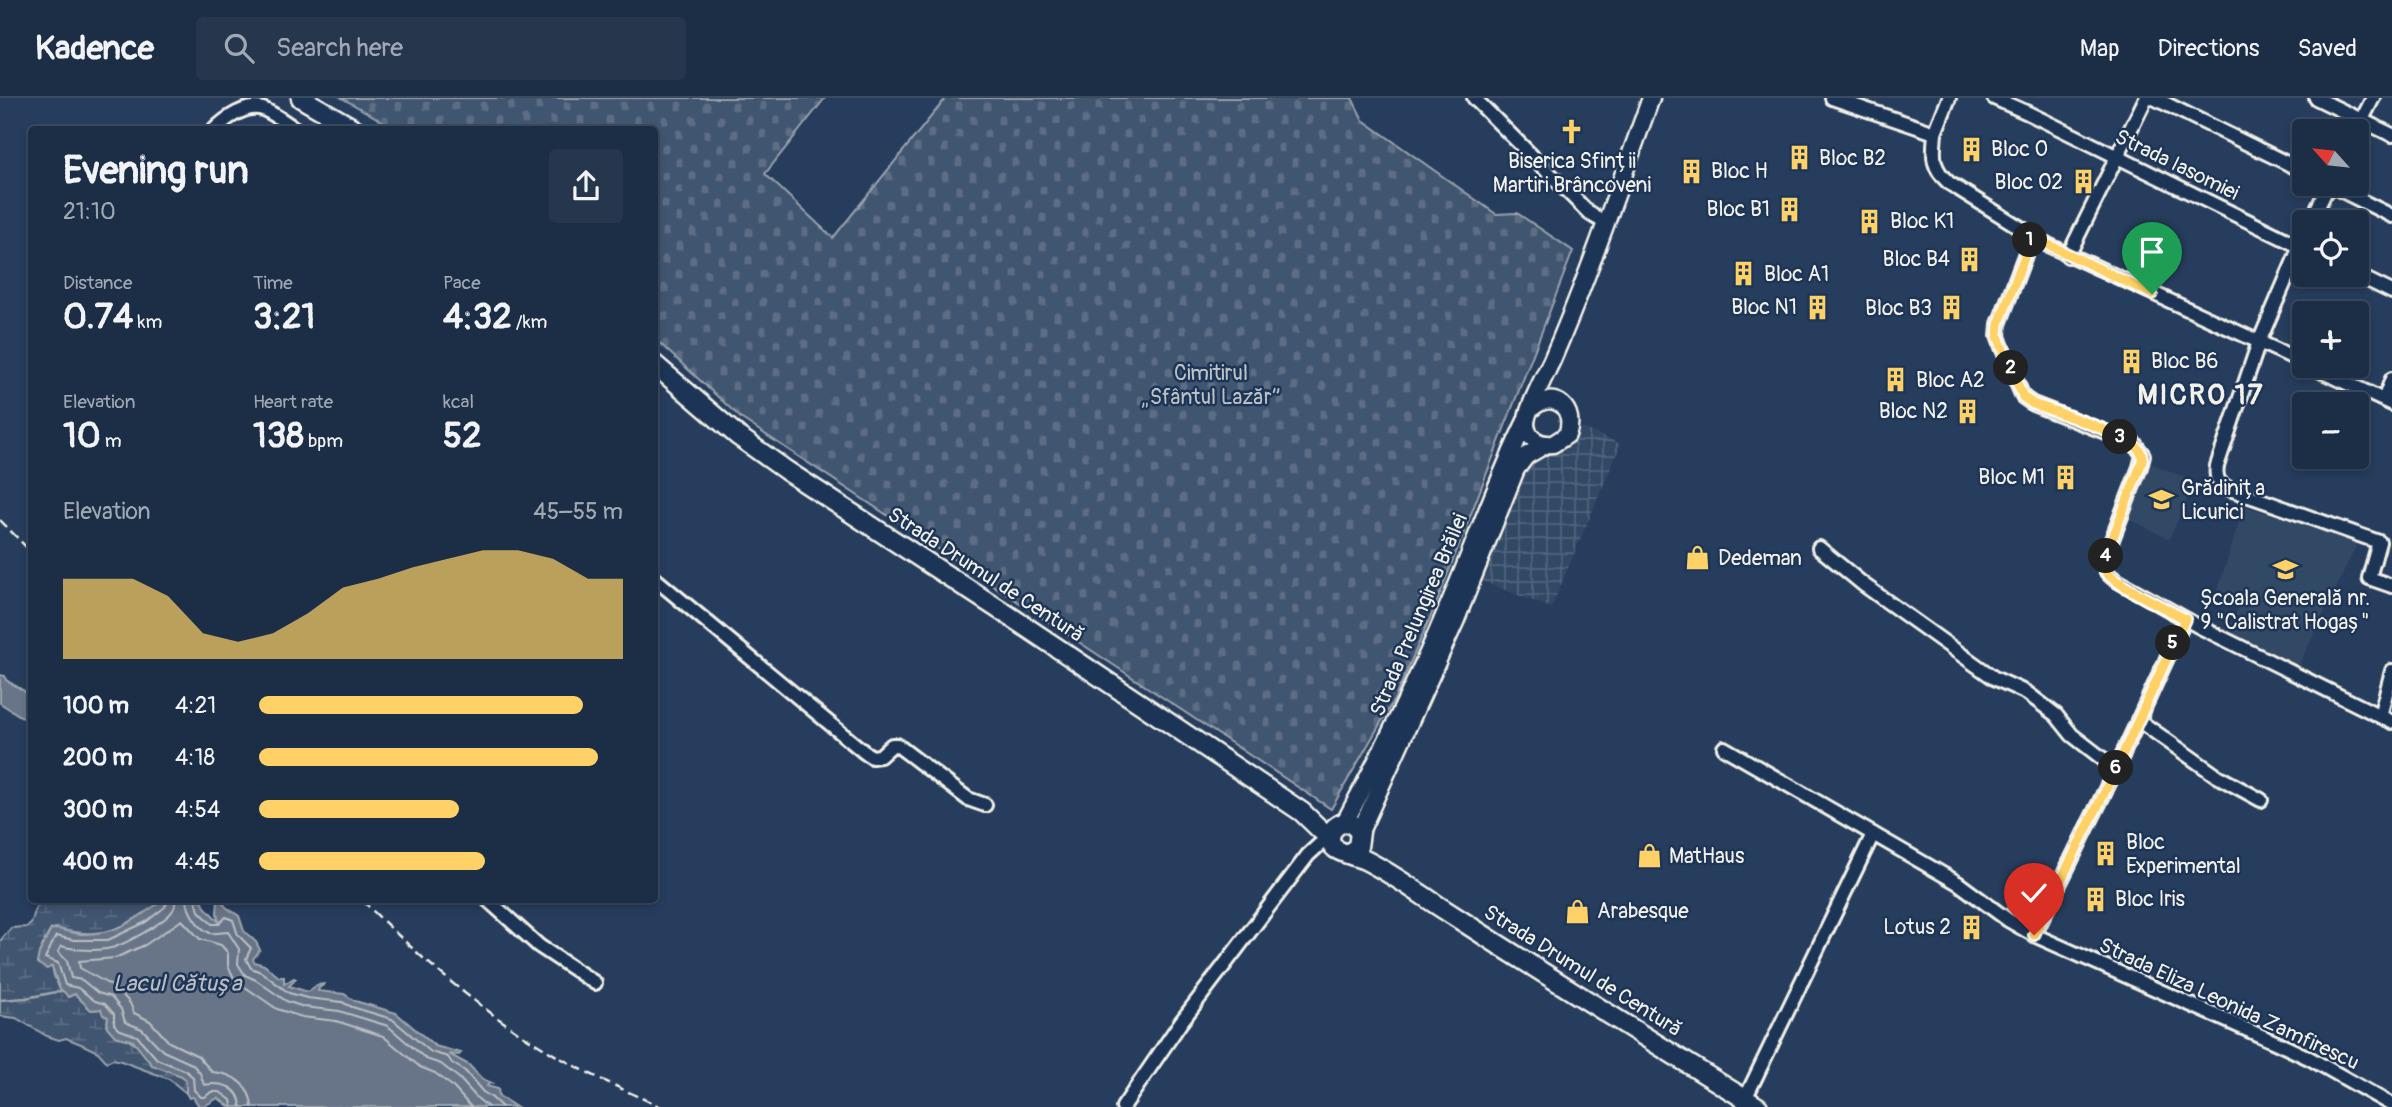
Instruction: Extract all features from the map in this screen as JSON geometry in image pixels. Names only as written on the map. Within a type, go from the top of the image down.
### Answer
[{"type":"highway","points":[[301,98],[330,124]]},
{"type":"highway","name":"Strada Drumul de Centură","points":[[658,367],[738,436],[787,471],[1303,812]]},
{"type":"highway","points":[[1303,812],[1354,824],[1386,870]]},
{"type":"highway","points":[[1303,812],[1339,852],[1349,853],[1386,870]]},
{"type":"highway","points":[[1330,839],[1332,829],[1342,822]]},
{"type":"highway","points":[[1349,853],[1358,847],[1361,835]]},
{"type":"highway","name":"Strada Drumul de Centură","points":[[1386,870],[1438,906],[1752,1103]]},
{"type":"main road","name":"Strada Prelungirea Brăilei","points":[[1342,822],[1399,719],[1461,578],[1503,467],[1559,345],[1651,98]]},
{"type":"main road","name":"Strada Prelungirea Brăilei","points":[[1559,345],[1554,380],[1561,404]]},
{"type":"main road","points":[[1549,400],[1561,404],[1569,413],[1570,427],[1561,441],[1545,445],[1539,443],[1529,434],[1529,414],[1536,403],[1549,400]]},
{"type":"main road","name":"Strada Prelungirea Brăilei","points":[[1361,835],[1455,622],[1516,469],[1526,456],[1545,445]]},
{"type":"street","points":[[1474,98],[1589,213],[1605,223]]},
{"type":"street","points":[[1949,98],[1935,133],[1933,152],[1938,173],[1949,183],[2032,237],[2068,256],[2292,357]]},
{"type":"street","name":"Strada Iasomiei","points":[[1994,98],[2116,158],[2292,238]]},
{"type":"street","points":[[2068,256],[2146,98]]},
{"type":"street","points":[[2154,98],[2292,166]]},
{"type":"street","points":[[2316,98],[2348,119]]},
{"type":"street","points":[[2362,119],[2373,98]]},
{"type":"street","points":[[1837,99],[1935,133]]},
{"type":"street","points":[[218,126],[226,118],[256,108],[290,126]]},
{"type":"street","points":[[2370,129],[2392,135]]},
{"type":"street","points":[[2353,196],[2392,215]]},
{"type":"street","points":[[2032,237],[1999,324],[1998,336],[2023,397],[2033,404],[2126,440],[2140,450],[2143,456],[2106,555],[2105,571],[2185,619],[2386,719],[2392,671]]},
{"type":"street","points":[[2292,268],[2259,342],[2217,466],[2218,481],[2230,489],[2379,542],[2369,578],[2392,586]]},
{"type":"street","points":[[2369,281],[2392,292]]},
{"type":"street","points":[[2336,378],[2388,402],[2392,379]]},
{"type":"street","points":[[1819,548],[1864,585],[1994,678],[2027,693],[2056,715],[2072,735],[2116,769]]},
{"type":"street","points":[[658,581],[864,752],[872,757],[880,756],[892,745],[897,745],[968,799],[985,805]]},
{"type":"street","points":[[2034,935],[2116,769],[2185,619]]},
{"type":"street","points":[[2138,719],[2217,776],[2261,800]]},
{"type":"street","name":"Strada Eliza Leonida Zamfirescu","points":[[1724,748],[1958,883],[2008,920],[2034,935],[2309,1058],[2392,1105]]},
{"type":"street","points":[[1752,1103],[1873,834]]},
{"type":"street","points":[[1123,1107],[1181,1022],[1308,855],[1330,839]]},
{"type":"street","points":[[491,903],[539,946],[595,983]]},
{"type":"shaded area","points":[[1582,428],[1621,444],[1551,608],[1477,579],[1525,466],[1568,447]]},
{"type":"shaded area","name":"Grădinița Licurici","points":[[2150,463],[2195,482],[2169,539],[2127,518]]},
{"type":"shaded area","name":"Școala Generală nr. 9 \"Calistrat Hogaș\"","points":[[2244,506],[2358,542],[2298,668],[2228,631],[2238,608],[2216,596]]},
{"type":"green space","name":"Cimitirul „Sfântul Lazăr”","points":[[342,98],[825,98],[765,174],[833,238],[946,98],[1352,98],[1363,120],[1496,214],[1517,213],[1573,251],[1436,604],[1395,698],[1331,809],[742,419],[658,342],[658,126],[391,126]]},
{"type":"green space","points":[[160,903],[131,922],[110,931],[78,933],[55,928],[48,934],[39,953],[52,966],[61,991],[68,997],[75,994],[91,1010],[101,1009],[108,1017],[107,1022],[139,1047],[152,1065],[182,1076],[186,1080],[186,1093],[169,1079],[121,1061],[113,1059],[107,1062],[98,1052],[81,1044],[66,1038],[59,1040],[47,1036],[16,1018],[0,1016],[0,941],[11,928],[31,924],[39,904]]},
{"type":"water","points":[[0,675],[28,693],[28,721],[0,703]]},
{"type":"water","name":"Lacul Cătușa","points":[[159,903],[166,903],[165,907],[168,903],[203,903],[219,922],[218,903],[223,903],[239,916],[244,931],[256,942],[260,950],[253,959],[254,962],[264,965],[279,977],[284,977],[284,984],[294,978],[296,979],[289,986],[308,992],[317,985],[325,984],[318,991],[344,994],[355,1001],[396,1013],[435,1046],[461,1053],[449,1054],[469,1065],[482,1079],[492,1083],[487,1086],[498,1089],[499,1096],[516,1107],[230,1107],[218,1098],[199,1106],[193,1097],[189,1098],[186,1093],[186,1080],[182,1076],[152,1065],[133,1041],[115,1036],[107,1027],[108,1017],[103,1015],[101,1009],[91,1010],[75,994],[68,997],[59,988],[52,966],[47,969],[37,963],[51,929],[84,934],[108,931],[127,924]]},
{"type":"waterway","points":[[0,1000],[61,991]]},
{"type":"railway","points":[[0,520],[28,549]]},
{"type":"railway","points":[[365,903],[457,987],[509,1026],[576,1067],[661,1107]]},
{"type":"place","name":"Biserica Sfinții Martiri Brâncoveni","points":[[1572,132]]},
{"type":"place","name":"Bloc O","points":[[1971,149]]},
{"type":"place","name":"Bloc B2","points":[[1799,158]]},
{"type":"place","name":"Bloc H","points":[[1691,171]]},
{"type":"place","name":"Bloc O2","points":[[2083,182]]},
{"type":"place","name":"Bloc B1","points":[[1790,209]]},
{"type":"place","name":"Bloc K1","points":[[1870,221]]},
{"type":"place","name":"Bloc B4","points":[[1970,259]]},
{"type":"place","name":"Bloc A1","points":[[1744,274]]},
{"type":"place","name":"Bloc N1","points":[[1817,307]]},
{"type":"place","name":"Bloc B3","points":[[1952,308]]},
{"type":"place","name":"Bloc B6","points":[[2131,361]]},
{"type":"place","name":"Bloc A2","points":[[1896,380]]},
{"type":"place","name":"Bloc N2","points":[[1968,411]]},
{"type":"place","name":"Bloc M1","points":[[2065,477]]},
{"type":"place","name":"Grădinița Licurici","points":[[2161,500]]},
{"type":"place","name":"Dedeman","points":[[1698,558]]},
{"type":"place","name":"Școala Generală nr. 9 \"Calistrat Hogaș\"","points":[[2285,569]]},
{"type":"place","name":"Bloc Experimental","points":[[2106,854]]},
{"type":"place","name":"MatHaus","points":[[1649,856]]},
{"type":"place","name":"Bloc Iris","points":[[2095,899]]},
{"type":"place","name":"Arabesque","points":[[1577,911]]},
{"type":"place","name":"Lotus 2","points":[[1971,927]]},
{"type":"district","name":"MICRO 17","points":[[2201,395]]},
{"type":"route","points":[[2034,935],[2116,769],[2185,619],[2105,571],[2106,555],[2140,467],[2143,456],[2140,450],[2135,444],[2033,404],[2023,397],[1998,336],[1999,324],[2032,237],[2152,294]]}]
